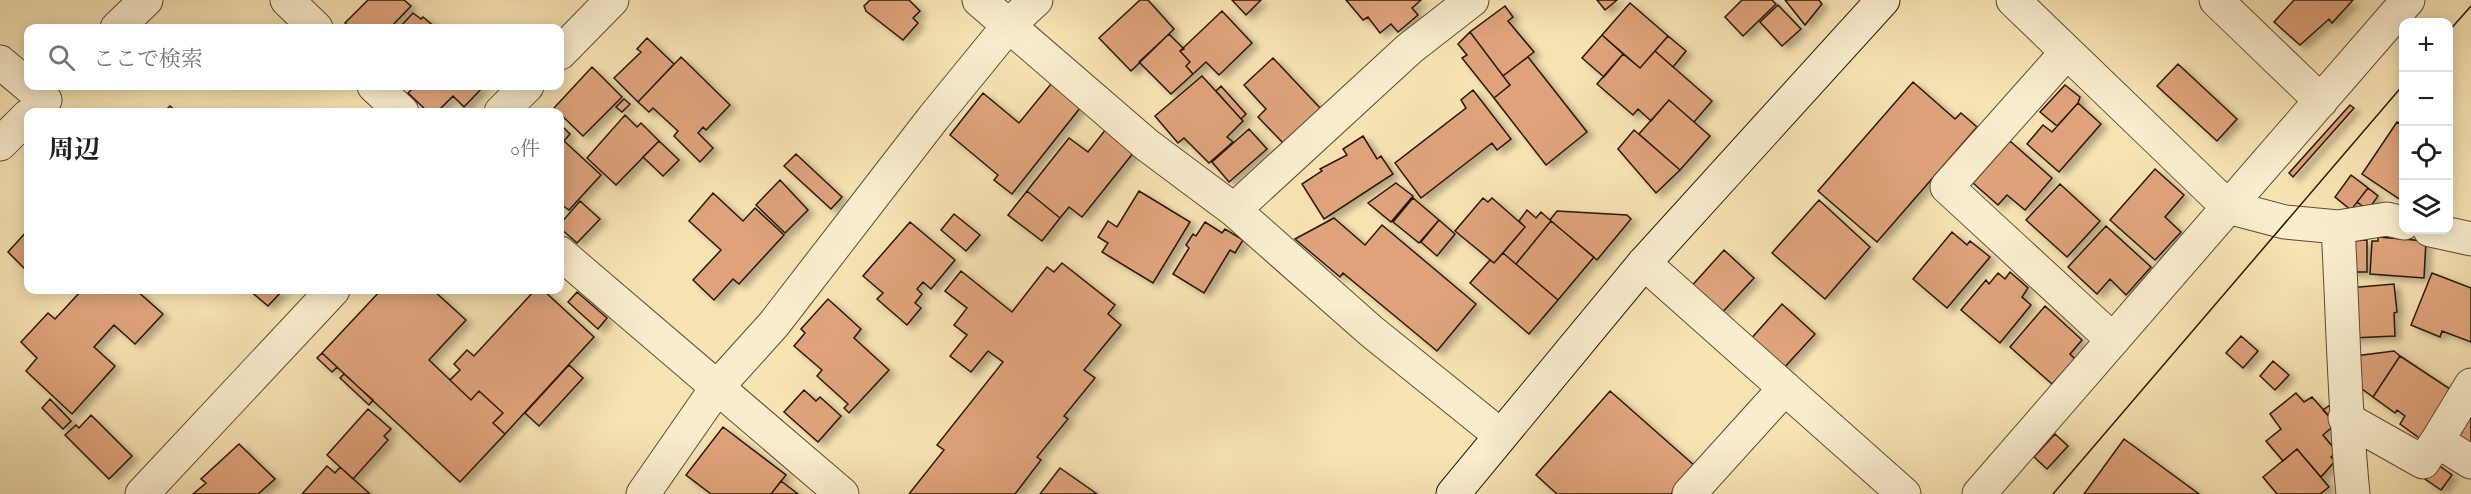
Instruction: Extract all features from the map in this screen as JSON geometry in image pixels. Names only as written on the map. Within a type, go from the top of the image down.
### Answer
[{"type":"street","points":[[121,24],[146,0]]},
{"type":"street","points":[[287,0],[312,24]]},
{"type":"street","points":[[564,49],[612,0]]},
{"type":"street","points":[[979,0],[1010,24],[1147,145],[1234,210],[1371,331],[1500,435]]},
{"type":"street","points":[[643,494],[718,386],[774,324],[934,117],[1010,24],[1036,0]]},
{"type":"street","points":[[1234,210],[1409,49],[1472,0]]},
{"type":"street","points":[[1453,494],[1644,263],[1883,0]]},
{"type":"street","points":[[2013,0],[2228,207],[2285,222],[2338,227],[2387,219],[2399,222]]},
{"type":"street","points":[[2216,0],[2320,102]]},
{"type":"street","points":[[1979,494],[2408,0]]},
{"type":"street","points":[[2067,52],[1947,187],[2113,340]]},
{"type":"street","points":[[0,62],[24,86]]},
{"type":"street","points":[[28,90],[41,103]]},
{"type":"street","points":[[378,90],[398,108]]},
{"type":"street","points":[[505,108],[523,90]]},
{"type":"street","points":[[0,144],[24,120]]},
{"type":"street","points":[[2338,227],[2344,331],[2345,418],[2353,494]]},
{"type":"street","points":[[2448,234],[2471,239]]},
{"type":"street","points":[[564,256],[842,494]]},
{"type":"street","points":[[1644,263],[1904,494]]},
{"type":"street","points":[[142,494],[329,294]]},
{"type":"street","points":[[2345,418],[2423,462],[2471,385]]},
{"type":"street","points":[[1689,494],[1785,388]]},
{"type":"street","points":[[2437,441],[2471,462]]},
{"type":"building","points":[[368,0],[404,0],[411,6],[394,24],[345,23]]},
{"type":"building","points":[[870,0],[909,0],[920,11],[913,18],[918,23],[903,40],[866,11],[864,6]]},
{"type":"building","points":[[1140,0],[1148,0],[1174,29],[1131,71],[1099,38]]},
{"type":"building","points":[[1232,0],[1261,0],[1246,15]]},
{"type":"building","points":[[1346,0],[1421,0],[1412,8],[1418,15],[1398,32],[1391,24],[1380,33],[1368,17],[1363,20]]},
{"type":"building","points":[[1597,0],[1617,0],[1605,10]]},
{"type":"building","points":[[1742,0],[1772,0],[1776,4],[1743,36],[1725,17]]},
{"type":"building","points":[[1785,0],[1819,0],[1822,4],[1805,25]]},
{"type":"building","points":[[2294,0],[2353,0],[2332,23],[2329,19],[2300,45],[2274,22]]},
{"type":"building","points":[[1630,3],[1668,36],[1640,68],[1602,35]]},
{"type":"building","points":[[1778,5],[1801,29],[1782,46],[1760,22]]},
{"type":"building","points":[[1505,6],[1513,17],[1508,21],[1534,52],[1503,76],[1470,32]]},
{"type":"building","points":[[1222,11],[1252,43],[1219,75],[1206,62],[1193,74],[1186,66],[1190,62],[1180,51]]},
{"type":"building","points":[[413,13],[431,24],[403,24]]},
{"type":"building","points":[[1470,32],[1510,85],[1494,98],[1462,58],[1467,55],[1458,44]]},
{"type":"building","points":[[1169,34],[1184,49],[1180,51],[1190,62],[1186,66],[1193,74],[1171,94],[1139,62]]},
{"type":"building","points":[[1602,35],[1623,54],[1604,77],[1582,58]]},
{"type":"building","points":[[1668,36],[1686,51],[1673,67],[1655,51]]},
{"type":"building","points":[[647,38],[674,64],[638,102],[614,78],[641,52],[637,49]]},
{"type":"building","points":[[1655,51],[1712,101],[1694,122],[1669,100],[1651,121],[1638,109],[1633,115],[1597,84],[1623,54],[1640,68]]},
{"type":"building","points":[[681,57],[730,105],[706,130],[703,127],[698,133],[713,148],[700,162],[674,136],[678,131],[653,108],[649,112],[638,102]]},
{"type":"building","points":[[1528,57],[1587,132],[1546,165],[1494,98],[1510,85],[1503,76]]},
{"type":"building","points":[[1273,58],[1321,109],[1284,144],[1258,117],[1266,109],[1244,85]]},
{"type":"building","points":[[2178,64],[2237,119],[2217,141],[2157,86]]},
{"type":"building","points":[[592,67],[622,97],[583,136],[564,118],[564,108],[554,108]]},
{"type":"building","points":[[1202,76],[1243,121],[1227,137],[1233,142],[1209,163],[1184,138],[1178,143],[1155,116]]},
{"type":"building","points":[[1913,82],[1955,119],[1961,113],[1977,127],[1877,242],[1818,191]]},
{"type":"building","points":[[1051,84],[1080,108],[1012,194],[994,180],[998,175],[950,135],[983,93],[1019,123]]},
{"type":"building","points":[[2065,85],[2080,97],[2078,103],[2057,126],[2040,112]]},
{"type":"building","points":[[1221,86],[1246,114],[1241,119],[1216,91]]},
{"type":"building","points":[[411,90],[480,90],[464,107],[453,96],[441,108],[424,108],[408,93]]},
{"type":"building","points":[[1473,90],[1511,139],[1497,150],[1492,143],[1421,198],[1395,163],[1466,108],[1461,100]]},
{"type":"building","points":[[624,99],[630,104],[622,112],[616,107]]},
{"type":"building","points":[[1669,100],[1710,136],[1680,170],[1639,134]]},
{"type":"building","points":[[2078,103],[2101,124],[2059,172],[2027,144],[2043,125],[2052,132]]},
{"type":"building","points":[[2350,105],[2354,108],[2293,177],[2289,173]]},
{"type":"building","points":[[625,115],[637,127],[641,123],[659,141],[616,185],[587,158]]},
{"type":"building","points":[[2397,122],[2399,123],[2399,199],[2362,174]]},
{"type":"building","points":[[564,128],[570,134],[564,141]]},
{"type":"building","points":[[1106,129],[1134,152],[1082,217],[1069,207],[1060,218],[1027,191],[1069,138],[1088,152]]},
{"type":"building","points":[[1249,129],[1267,149],[1229,182],[1212,162]]},
{"type":"building","points":[[1634,130],[1680,170],[1656,193],[1618,149]]},
{"type":"building","points":[[1363,136],[1377,159],[1381,156],[1393,174],[1324,219],[1302,184],[1322,171],[1320,169],[1347,155],[1343,149]]},
{"type":"building","points":[[564,141],[601,175],[569,210],[564,206]]},
{"type":"building","points":[[659,141],[679,160],[663,176],[643,157]]},
{"type":"building","points":[[2010,141],[2052,178],[2025,210],[2007,195],[1998,205],[1973,183]]},
{"type":"building","points":[[796,154],[842,197],[831,209],[784,166]]},
{"type":"building","points":[[2155,169],[2184,195],[2165,217],[2181,232],[2155,260],[2110,220]]},
{"type":"building","points":[[2351,175],[2368,188],[2351,210],[2335,197]]},
{"type":"building","points":[[780,180],[808,210],[785,233],[756,205]]},
{"type":"building","points":[[1396,183],[1413,196],[1391,222],[1368,203]]},
{"type":"building","points":[[2060,184],[2100,221],[2067,257],[2026,220]]},
{"type":"building","points":[[2368,188],[2378,196],[2368,210],[2357,202]]},
{"type":"building","points":[[1027,191],[1060,218],[1042,241],[1008,215]]},
{"type":"building","points":[[1139,191],[1190,222],[1153,283],[1102,252],[1108,243],[1098,237],[1108,221],[1117,227]]},
{"type":"building","points":[[713,193],[743,221],[755,208],[784,235],[739,284],[733,279],[714,300],[693,280],[721,250],[689,221]]},
{"type":"building","points":[[1413,198],[1439,220],[1419,243],[1393,222]]},
{"type":"building","points":[[1483,198],[1488,202],[1492,198],[1525,227],[1494,263],[1455,231]]},
{"type":"building","points":[[1819,200],[1870,247],[1825,299],[1772,253]]},
{"type":"building","points":[[580,201],[600,219],[577,243],[564,232],[564,219]]},
{"type":"building","points":[[1527,210],[1536,218],[1541,212],[1551,221],[1516,264],[1503,253],[1525,227],[1519,221]]},
{"type":"building","points":[[1557,211],[1627,215],[1631,219],[1597,260],[1550,220]]},
{"type":"building","points":[[954,214],[980,235],[966,251],[941,230]]},
{"type":"building","points":[[1334,218],[1365,245],[1382,225],[1476,304],[1437,351],[1343,273],[1340,277],[1295,239]]},
{"type":"building","points":[[1439,220],[1455,234],[1437,256],[1421,242]]},
{"type":"building","points":[[1551,221],[1594,257],[1558,300],[1516,264]]},
{"type":"building","points":[[910,222],[955,260],[931,289],[923,282],[917,289],[922,294],[915,303],[921,308],[907,325],[877,299],[883,293],[863,276]]},
{"type":"building","points":[[1205,222],[1222,233],[1225,229],[1243,240],[1235,253],[1230,250],[1204,293],[1173,274],[1189,248],[1186,245],[1193,234],[1196,236]]},
{"type":"building","points":[[2106,226],[2151,267],[2126,295],[2110,279],[2097,294],[2068,267]]},
{"type":"building","points":[[1952,232],[1967,245],[1970,241],[1990,257],[1947,308],[1913,279]]},
{"type":"building","points":[[24,234],[24,268],[8,252]]},
{"type":"building","points":[[2378,237],[2426,241],[2424,278],[2370,274],[2372,241],[2378,241]]},
{"type":"building","points":[[2367,240],[2367,272],[2348,272],[2349,241]]},
{"type":"building","points":[[1724,250],[1754,278],[1718,317],[1688,290]]},
{"type":"building","points":[[1503,253],[1558,300],[1529,334],[1470,283],[1490,260],[1494,263]]},
{"type":"building","points":[[1062,263],[1115,305],[1108,314],[1121,325],[1084,370],[1095,378],[1064,416],[1068,419],[1037,457],[1041,460],[1015,494],[909,494],[944,450],[937,445],[1003,362],[988,351],[971,372],[950,356],[967,335],[954,325],[967,308],[945,291],[961,271],[1012,312],[1047,267],[1054,272]]},
{"type":"building","points":[[2010,272],[2028,288],[2022,297],[2031,305],[2000,343],[1961,310],[1986,280],[1989,284],[1998,273],[2005,279]]},
{"type":"building","points":[[2432,273],[2471,288],[2471,342],[2442,331],[2440,337],[2411,325]]},
{"type":"building","points":[[2394,284],[2397,312],[2394,313],[2395,336],[2352,338],[2348,288]]},
{"type":"building","points":[[577,292],[607,318],[598,329],[568,302]]},
{"type":"building","points":[[78,294],[140,294],[163,314],[135,344],[114,325],[94,347],[115,366],[72,414],[26,371],[37,358],[21,342],[48,313],[55,319]]},
{"type":"building","points":[[254,294],[279,294],[268,306]]},
{"type":"building","points":[[377,294],[437,294],[466,320],[429,360],[471,400],[479,391],[503,413],[493,423],[505,434],[460,482],[322,353]]},
{"type":"building","points":[[531,294],[547,294],[594,337],[505,434],[493,423],[503,413],[479,391],[471,400],[450,380],[460,370],[454,364],[467,350],[474,356]]},
{"type":"building","points":[[828,299],[861,329],[854,338],[889,370],[849,413],[844,408],[848,404],[817,376],[822,370],[794,346],[805,333],[801,329]]},
{"type":"building","points":[[1782,304],[1815,334],[1782,370],[1749,341]]},
{"type":"building","points":[[2045,306],[2082,340],[2070,354],[2075,359],[2052,384],[2010,347]]},
{"type":"building","points":[[2241,336],[2258,351],[2243,368],[2226,353]]},
{"type":"building","points":[[2394,351],[2400,356],[2373,397],[2358,386],[2355,356]]},
{"type":"building","points":[[322,353],[337,367],[332,372],[317,358]]},
{"type":"building","points":[[2400,356],[2453,391],[2422,440],[2400,424],[2405,416],[2397,410],[2395,413],[2373,397]]},
{"type":"building","points":[[2273,361],[2289,375],[2275,390],[2260,376]]},
{"type":"building","points":[[569,365],[583,378],[539,426],[525,413]]},
{"type":"building","points":[[344,374],[373,400],[369,405],[340,378]]},
{"type":"building","points":[[804,390],[816,401],[820,397],[841,416],[818,442],[784,412]]},
{"type":"building","points":[[1610,391],[1695,466],[1671,494],[1557,494],[1536,475]]},
{"type":"building","points":[[2296,393],[2304,402],[2312,397],[2336,424],[2323,435],[2337,452],[2331,457],[2335,461],[2321,477],[2297,449],[2283,461],[2266,441],[2281,429],[2270,414]]},
{"type":"building","points":[[50,399],[71,421],[63,429],[42,408]]},
{"type":"building","points":[[2330,405],[2336,424],[2323,410]]},
{"type":"building","points":[[2471,408],[2471,455],[2448,443]]},
{"type":"building","points":[[368,409],[391,429],[384,436],[388,440],[353,479],[327,455]]},
{"type":"building","points":[[91,415],[132,456],[109,479],[65,435],[76,425],[79,428]]},
{"type":"building","points":[[723,427],[786,475],[771,494],[711,494],[686,475]]},
{"type":"building","points":[[2055,434],[2068,446],[2047,469],[2034,457]]},
{"type":"building","points":[[2124,439],[2199,494],[2084,494]]},
{"type":"building","points":[[239,444],[275,479],[258,494],[193,494],[206,483],[201,479]]},
{"type":"building","points":[[2297,449],[2329,487],[2320,494],[2277,494],[2263,477]]},
{"type":"building","points":[[2437,464],[2452,475],[2441,490],[2425,479]]},
{"type":"building","points":[[327,466],[335,473],[340,467],[370,494],[302,494]]},
{"type":"building","points":[[1060,468],[1097,494],[1040,494]]},
{"type":"building","points":[[781,481],[798,494],[771,494]]},
{"type":"tram line","points":[[2453,26],[2471,6]]},
{"type":"tram line","points":[[2053,494],[2399,90]]}]
